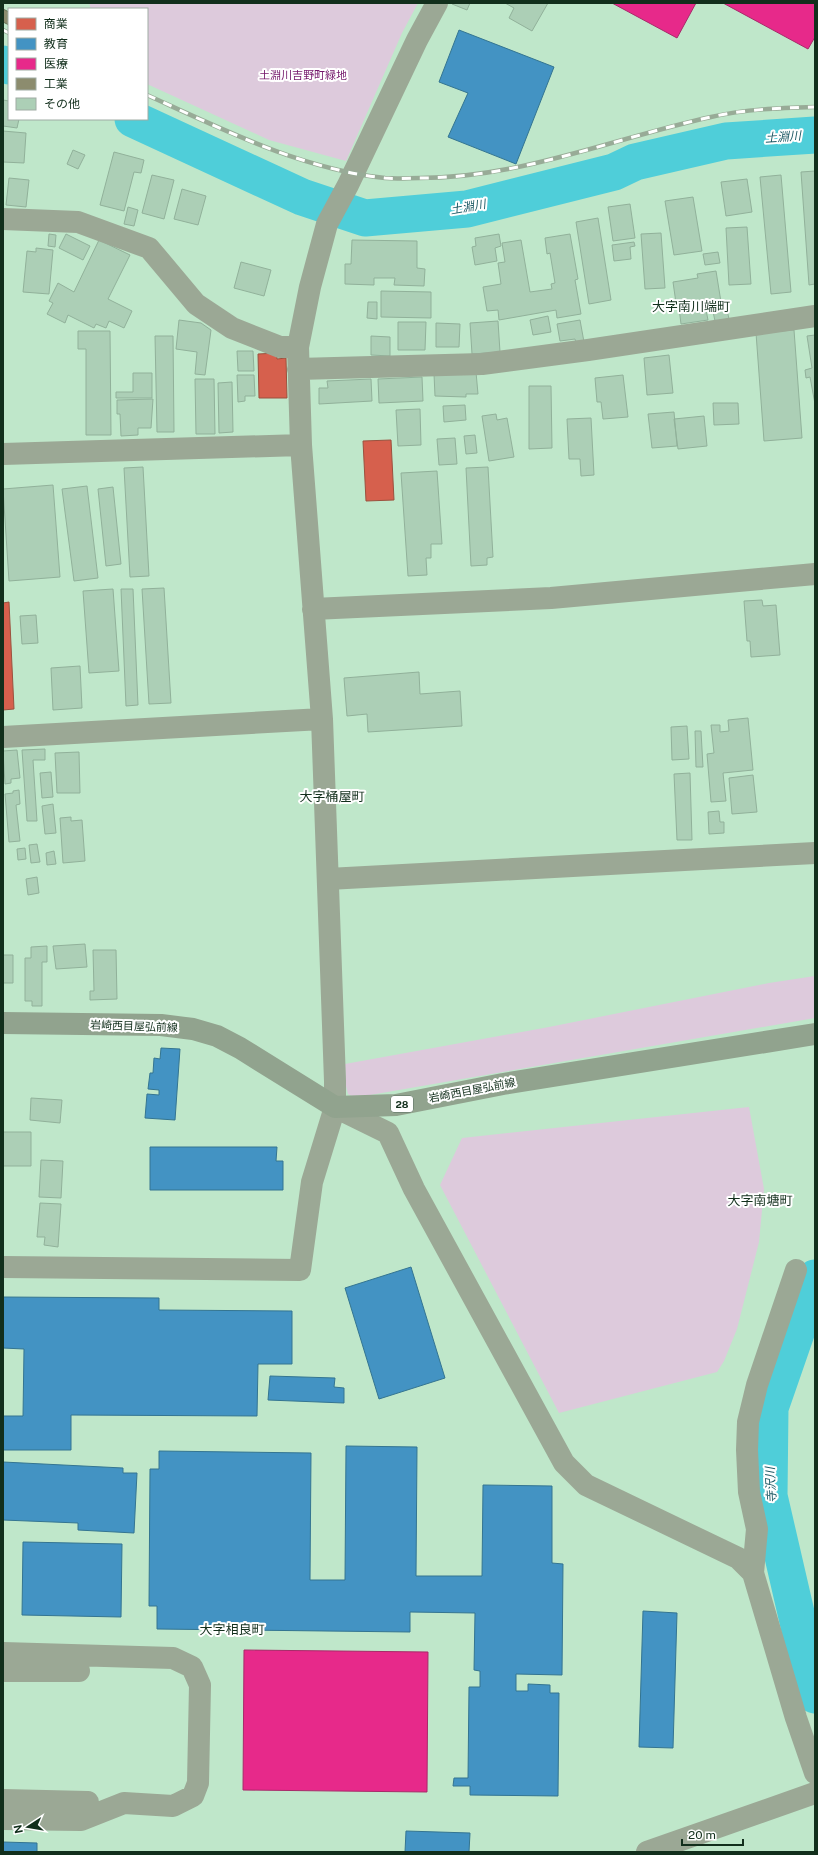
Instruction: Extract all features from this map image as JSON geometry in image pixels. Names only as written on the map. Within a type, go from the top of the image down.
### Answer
[{"type":"main road","name":"岩崎西目屋弘前線","points":[[3,1023],[161,1025],[193,1029],[217,1036],[240,1048],[335,1107],[396,1105],[503,1084],[815,1034]]},
{"type":"street","points":[[3,1267],[300,1270],[312,1182],[335,1107],[322,719],[301,445],[298,347],[310,287],[327,224],[348,186],[417,40],[437,3]]},
{"type":"street","points":[[3,219],[78,222],[149,248],[196,304],[226,324],[280,348],[298,347]]},
{"type":"street","points":[[298,369],[482,364],[588,350],[815,316]]},
{"type":"street","points":[[3,454],[301,445]]},
{"type":"street","points":[[313,609],[551,598],[815,574]]},
{"type":"street","points":[[3,737],[322,719]]},
{"type":"street","points":[[328,879],[815,853]]},
{"type":"street","points":[[335,1107],[388,1133],[414,1189],[564,1464],[586,1485],[738,1558],[753,1573]]},
{"type":"street","points":[[796,1270],[757,1385],[748,1422],[747,1450],[749,1492],[757,1529],[753,1573],[796,1718],[815,1773]]},
{"type":"street","points":[[3,1654],[173,1658],[192,1667],[200,1685],[198,1783],[193,1796],[173,1806],[124,1804],[81,1820],[3,1819]]},
{"type":"street","points":[[3,1671],[79,1671]]},
{"type":"street","points":[[648,1852],[815,1793]]},
{"type":"street","points":[[3,1800],[88,1802]]},
{"type":"green space","name":"土淵川吉野町緑地","points":[[89,3],[418,3],[402,33],[346,161],[269,140],[148,84],[148,8],[91,8]]},
{"type":"green space","points":[[815,976],[815,1018],[370,1095],[352,1096],[348,1094],[346,1086],[345,1064],[549,1027],[769,983]]},
{"type":"green space","points":[[749,1107],[764,1189],[759,1242],[737,1329],[724,1361],[717,1372],[559,1413],[440,1185],[462,1138]]},
{"type":"building: 商業","points":[[277,353],[277,359],[286,358],[287,398],[259,398],[258,354]]},
{"type":"building: 商業","points":[[391,440],[394,500],[366,501],[363,441]]},
{"type":"building: 商業","points":[[9,602],[14,709],[3,710],[3,603]]},
{"type":"building: 教育","points":[[459,30],[554,67],[516,164],[448,137],[468,93],[439,82]]},
{"type":"building: 教育","points":[[161,1048],[180,1049],[175,1120],[145,1118],[147,1094],[159,1095],[159,1090],[148,1089],[150,1073],[153,1073],[154,1058],[160,1059]]},
{"type":"building: 教育","points":[[150,1147],[277,1147],[276,1161],[283,1161],[283,1190],[150,1190]]},
{"type":"building: 教育","points":[[411,1267],[445,1378],[379,1399],[345,1288]]},
{"type":"building: 教育","points":[[3,1297],[159,1298],[159,1310],[292,1311],[292,1364],[258,1364],[257,1416],[71,1415],[71,1450],[3,1450],[3,1416],[23,1416],[24,1349],[3,1348]]},
{"type":"building: 教育","points":[[270,1376],[335,1378],[334,1387],[344,1388],[344,1403],[268,1400]]},
{"type":"building: 教育","points":[[346,1446],[417,1447],[416,1576],[482,1576],[483,1485],[552,1486],[552,1563],[563,1564],[562,1675],[516,1674],[516,1691],[528,1691],[528,1684],[550,1685],[550,1693],[559,1693],[558,1796],[470,1795],[470,1786],[453,1786],[454,1778],[468,1778],[469,1687],[480,1687],[480,1671],[474,1670],[475,1613],[410,1612],[410,1632],[157,1629],[157,1606],[149,1606],[150,1469],[159,1469],[159,1451],[311,1453],[310,1580],[345,1580]]},
{"type":"building: 教育","points":[[3,1462],[123,1468],[123,1473],[137,1473],[134,1533],[78,1530],[78,1523],[3,1520]]},
{"type":"building: 教育","points":[[23,1542],[122,1544],[121,1617],[22,1615]]},
{"type":"building: 教育","points":[[643,1611],[677,1613],[673,1748],[639,1747]]},
{"type":"building: 教育","points":[[406,1831],[470,1833],[469,1852],[405,1852]]},
{"type":"building: 教育","points":[[3,1842],[37,1843],[37,1852],[3,1852]]},
{"type":"building: 医療","points":[[612,3],[696,3],[677,38]]},
{"type":"building: 医療","points":[[723,3],[815,3],[815,37],[808,49]]},
{"type":"building: 医療","points":[[244,1650],[428,1652],[427,1792],[243,1790]]},
{"type":"building: 工業","points":[[3,9],[8,12],[8,24],[3,22]]},
{"type":"building: その他","points":[[470,3],[467,10],[452,4]]},
{"type":"building: その他","points":[[505,3],[548,3],[532,31],[509,18],[514,8]]},
{"type":"building: その他","points":[[3,100],[8,101],[8,120],[19,120],[17,128],[3,126]]},
{"type":"building: その他","points":[[3,131],[26,133],[24,163],[3,162]]},
{"type":"building: その他","points":[[73,150],[85,155],[78,169],[67,164]]},
{"type":"building: その他","points":[[114,152],[144,160],[141,173],[134,172],[124,211],[100,205]]},
{"type":"building: その他","points":[[815,171],[815,284],[809,285],[801,172]]},
{"type":"building: その他","points":[[152,175],[174,180],[164,219],[142,213]]},
{"type":"building: その他","points":[[781,175],[791,292],[771,294],[760,177]]},
{"type":"building: その他","points":[[9,178],[29,180],[26,207],[6,205]]},
{"type":"building: その他","points":[[747,179],[752,212],[726,216],[721,182]]},
{"type":"building: その他","points":[[182,189],[206,196],[198,225],[174,219]]},
{"type":"building: その他","points":[[693,197],[702,251],[674,255],[665,201]]},
{"type":"building: その他","points":[[630,204],[635,238],[613,241],[608,207]]},
{"type":"building: その他","points":[[128,207],[138,210],[134,226],[124,224]]},
{"type":"building: その他","points":[[598,218],[611,300],[589,304],[576,222]]},
{"type":"building: その他","points":[[747,227],[751,284],[729,285],[726,228]]},
{"type":"building: その他","points":[[661,233],[665,288],[645,289],[641,234]]},
{"type":"building: その他","points":[[49,234],[56,235],[55,247],[48,246]]},
{"type":"building: その他","points":[[66,234],[90,246],[83,260],[59,248]]},
{"type":"building: その他","points":[[499,234],[501,246],[495,248],[497,261],[475,265],[472,247],[476,246],[475,238]]},
{"type":"building: その他","points":[[570,234],[578,279],[575,280],[581,314],[557,318],[556,310],[499,320],[498,310],[487,311],[483,287],[501,284],[498,263],[505,262],[502,243],[521,240],[530,292],[552,289],[551,284],[555,283],[550,253],[547,254],[545,238]]},
{"type":"building: その他","points":[[99,240],[130,255],[108,299],[132,311],[124,328],[109,321],[106,328],[96,324],[94,328],[68,315],[65,323],[47,314],[53,303],[49,301],[58,283],[74,292]]},
{"type":"building: その他","points":[[352,240],[417,241],[417,268],[425,269],[424,286],[394,285],[395,278],[374,278],[374,285],[345,284],[345,264],[351,264]]},
{"type":"building: その他","points":[[634,242],[635,246],[630,247],[631,259],[614,261],[612,245]]},
{"type":"building: その他","points":[[36,248],[53,250],[49,294],[23,292],[27,251],[36,252]]},
{"type":"building: その他","points":[[718,252],[720,263],[705,265],[703,254]]},
{"type":"building: その他","points":[[241,262],[271,270],[264,296],[234,288]]},
{"type":"building: その他","points":[[716,271],[721,302],[705,305],[708,320],[681,324],[679,308],[681,308],[680,302],[676,303],[673,282],[698,278],[697,274]]},
{"type":"building: その他","points":[[381,291],[431,292],[431,318],[381,317]]},
{"type":"building: その他","points":[[368,302],[377,302],[377,319],[367,318]]},
{"type":"building: その他","points":[[726,305],[729,319],[715,321],[712,307]]},
{"type":"building: その他","points":[[548,316],[551,332],[533,335],[530,320]]},
{"type":"building: その他","points":[[179,320],[201,323],[211,330],[205,375],[195,374],[197,352],[176,349]]},
{"type":"building: その他","points":[[580,320],[584,342],[576,343],[575,339],[560,341],[557,324]]},
{"type":"building: その他","points":[[498,321],[500,352],[472,354],[470,323]]},
{"type":"building: その他","points":[[398,322],[426,322],[425,350],[398,350]]},
{"type":"building: その他","points":[[436,323],[460,324],[459,347],[436,347]]},
{"type":"building: その他","points":[[794,330],[802,438],[764,441],[756,333]]},
{"type":"building: その他","points":[[78,331],[110,331],[111,435],[86,435],[86,349],[78,349]]},
{"type":"building: その他","points":[[815,335],[815,404],[810,377],[806,378],[805,370],[812,368],[807,336]]},
{"type":"building: その他","points":[[155,336],[173,336],[174,432],[157,432]]},
{"type":"building: その他","points":[[371,336],[390,337],[390,356],[371,355]]},
{"type":"building: その他","points":[[237,351],[253,351],[254,371],[238,371]]},
{"type":"building: その他","points":[[669,355],[673,393],[647,395],[644,358]]},
{"type":"building: その他","points":[[476,372],[478,394],[466,394],[466,397],[435,396],[434,374]]},
{"type":"building: その他","points":[[133,373],[152,373],[152,398],[116,398],[116,392],[133,392]]},
{"type":"building: その他","points":[[237,375],[254,375],[255,396],[245,396],[245,401],[238,402]]},
{"type":"building: その他","points":[[623,375],[628,417],[603,419],[601,402],[597,402],[595,378]]},
{"type":"building: その他","points":[[422,377],[423,401],[379,403],[378,379]]},
{"type":"building: その他","points":[[195,379],[214,379],[215,434],[196,434]]},
{"type":"building: その他","points":[[371,379],[372,401],[319,404],[319,388],[328,388],[327,381]]},
{"type":"building: その他","points":[[232,382],[233,432],[219,433],[218,383]]},
{"type":"building: その他","points":[[529,386],[551,386],[552,448],[529,449]]},
{"type":"building: その他","points":[[153,399],[151,428],[138,428],[138,435],[121,436],[120,414],[117,414],[117,400]]},
{"type":"building: その他","points":[[713,403],[738,403],[739,424],[714,425]]},
{"type":"building: その他","points":[[465,405],[466,420],[444,422],[443,406]]},
{"type":"building: その他","points":[[420,409],[421,445],[398,446],[396,410]]},
{"type":"building: その他","points":[[674,412],[677,446],[652,448],[648,414]]},
{"type":"building: その他","points":[[496,414],[497,420],[507,418],[514,457],[489,461],[482,416]]},
{"type":"building: その他","points":[[704,416],[707,446],[678,449],[674,419]]},
{"type":"building: その他","points":[[591,418],[594,475],[581,476],[580,459],[569,459],[567,419]]},
{"type":"building: その他","points":[[475,435],[477,453],[466,454],[464,436]]},
{"type":"building: その他","points":[[455,438],[457,464],[439,465],[437,439]]},
{"type":"building: その他","points":[[143,467],[149,576],[130,577],[124,468]]},
{"type":"building: その他","points":[[488,467],[493,557],[487,558],[487,565],[471,566],[466,468]]},
{"type":"building: その他","points":[[437,471],[442,544],[431,544],[431,558],[426,558],[427,575],[408,576],[401,473]]},
{"type":"building: その他","points":[[53,485],[60,577],[9,581],[3,489]]},
{"type":"building: その他","points":[[87,486],[98,578],[74,581],[62,489]]},
{"type":"building: その他","points":[[113,487],[121,564],[106,566],[98,489]]},
{"type":"building: その他","points":[[164,588],[171,703],[149,704],[142,589]]},
{"type":"building: その他","points":[[113,589],[119,671],[89,673],[83,591]]},
{"type":"building: その他","points":[[121,589],[133,589],[138,705],[126,706]]},
{"type":"building: その他","points":[[762,600],[763,606],[776,605],[780,655],[751,657],[750,641],[747,641],[744,601]]},
{"type":"building: その他","points":[[36,615],[38,643],[22,644],[20,616]]},
{"type":"building: その他","points":[[80,666],[82,708],[53,710],[51,668]]},
{"type":"building: その他","points":[[419,672],[420,694],[460,691],[462,726],[368,732],[367,714],[347,716],[344,678]]},
{"type":"building: その他","points":[[748,718],[753,770],[723,773],[726,801],[711,802],[707,754],[714,753],[711,725],[720,725],[720,732],[729,731],[728,720]]},
{"type":"building: その他","points":[[687,726],[689,759],[672,760],[671,727]]},
{"type":"building: その他","points":[[695,731],[701,731],[703,767],[696,767]]},
{"type":"building: その他","points":[[45,749],[45,760],[33,760],[37,821],[27,821],[22,750]]},
{"type":"building: その他","points":[[17,750],[20,778],[11,779],[11,783],[5,784],[3,751]]},
{"type":"building: その他","points":[[79,752],[80,793],[57,793],[55,753]]},
{"type":"building: その他","points":[[51,772],[53,797],[42,798],[40,773]]},
{"type":"building: その他","points":[[690,773],[692,840],[677,840],[674,774]]},
{"type":"building: その他","points":[[753,775],[757,812],[732,814],[729,778]]},
{"type":"building: その他","points":[[19,790],[20,804],[16,805],[20,841],[9,842],[5,794],[13,793],[13,791]]},
{"type":"building: その他","points":[[53,804],[56,833],[45,834],[42,806]]},
{"type":"building: その他","points":[[719,811],[720,822],[724,822],[724,833],[709,834],[708,812]]},
{"type":"building: その他","points":[[71,817],[71,821],[82,820],[85,861],[63,863],[60,818]]},
{"type":"building: その他","points":[[37,844],[40,862],[31,863],[29,845]]},
{"type":"building: その他","points":[[25,848],[26,859],[18,860],[17,849]]},
{"type":"building: その他","points":[[54,851],[56,864],[47,865],[46,853]]},
{"type":"building: その他","points":[[37,877],[39,893],[28,895],[26,879]]},
{"type":"building: その他","points":[[85,944],[87,967],[56,969],[53,946]]},
{"type":"building: その他","points":[[47,946],[47,962],[42,962],[42,1006],[32,1006],[32,1001],[25,1001],[25,958],[31,958],[31,947]]},
{"type":"building: その他","points":[[93,950],[116,950],[117,999],[90,1000],[90,991],[94,991]]},
{"type":"building: その他","points":[[3,955],[13,955],[13,983],[3,983]]},
{"type":"building: その他","points":[[31,1098],[62,1100],[60,1123],[30,1120]]},
{"type":"building: その他","points":[[3,1132],[31,1132],[31,1166],[3,1166]]},
{"type":"building: その他","points":[[41,1160],[63,1161],[61,1198],[39,1197]]},
{"type":"building: その他","points":[[40,1203],[61,1204],[58,1247],[44,1245],[45,1237],[37,1237]]},
{"type":"waterway","name":"土淵川","points":[[3,64],[8,66]]},
{"type":"waterway","name":"土淵川","points":[[135,120],[302,197],[365,218],[467,209],[614,172],[635,162],[726,141],[815,135]]},
{"type":"waterway","name":"寺沢川","points":[[815,1278],[770,1408],[769,1496],[815,1695]]},
{"type":"railway","points":[[3,30],[8,32]]},
{"type":"railway","points":[[148,95],[234,134],[293,157],[323,166],[385,178],[458,176],[494,171],[531,164],[724,114],[763,109],[815,107]]},
{"type":"district","name":"大字南川端町","points":[[691,306]]},
{"type":"district","name":"大字桶屋町","points":[[332,796]]},
{"type":"district","name":"大字南塘町","points":[[760,1200]]},
{"type":"district","name":"大字相良町","points":[[232,1629]]}]
